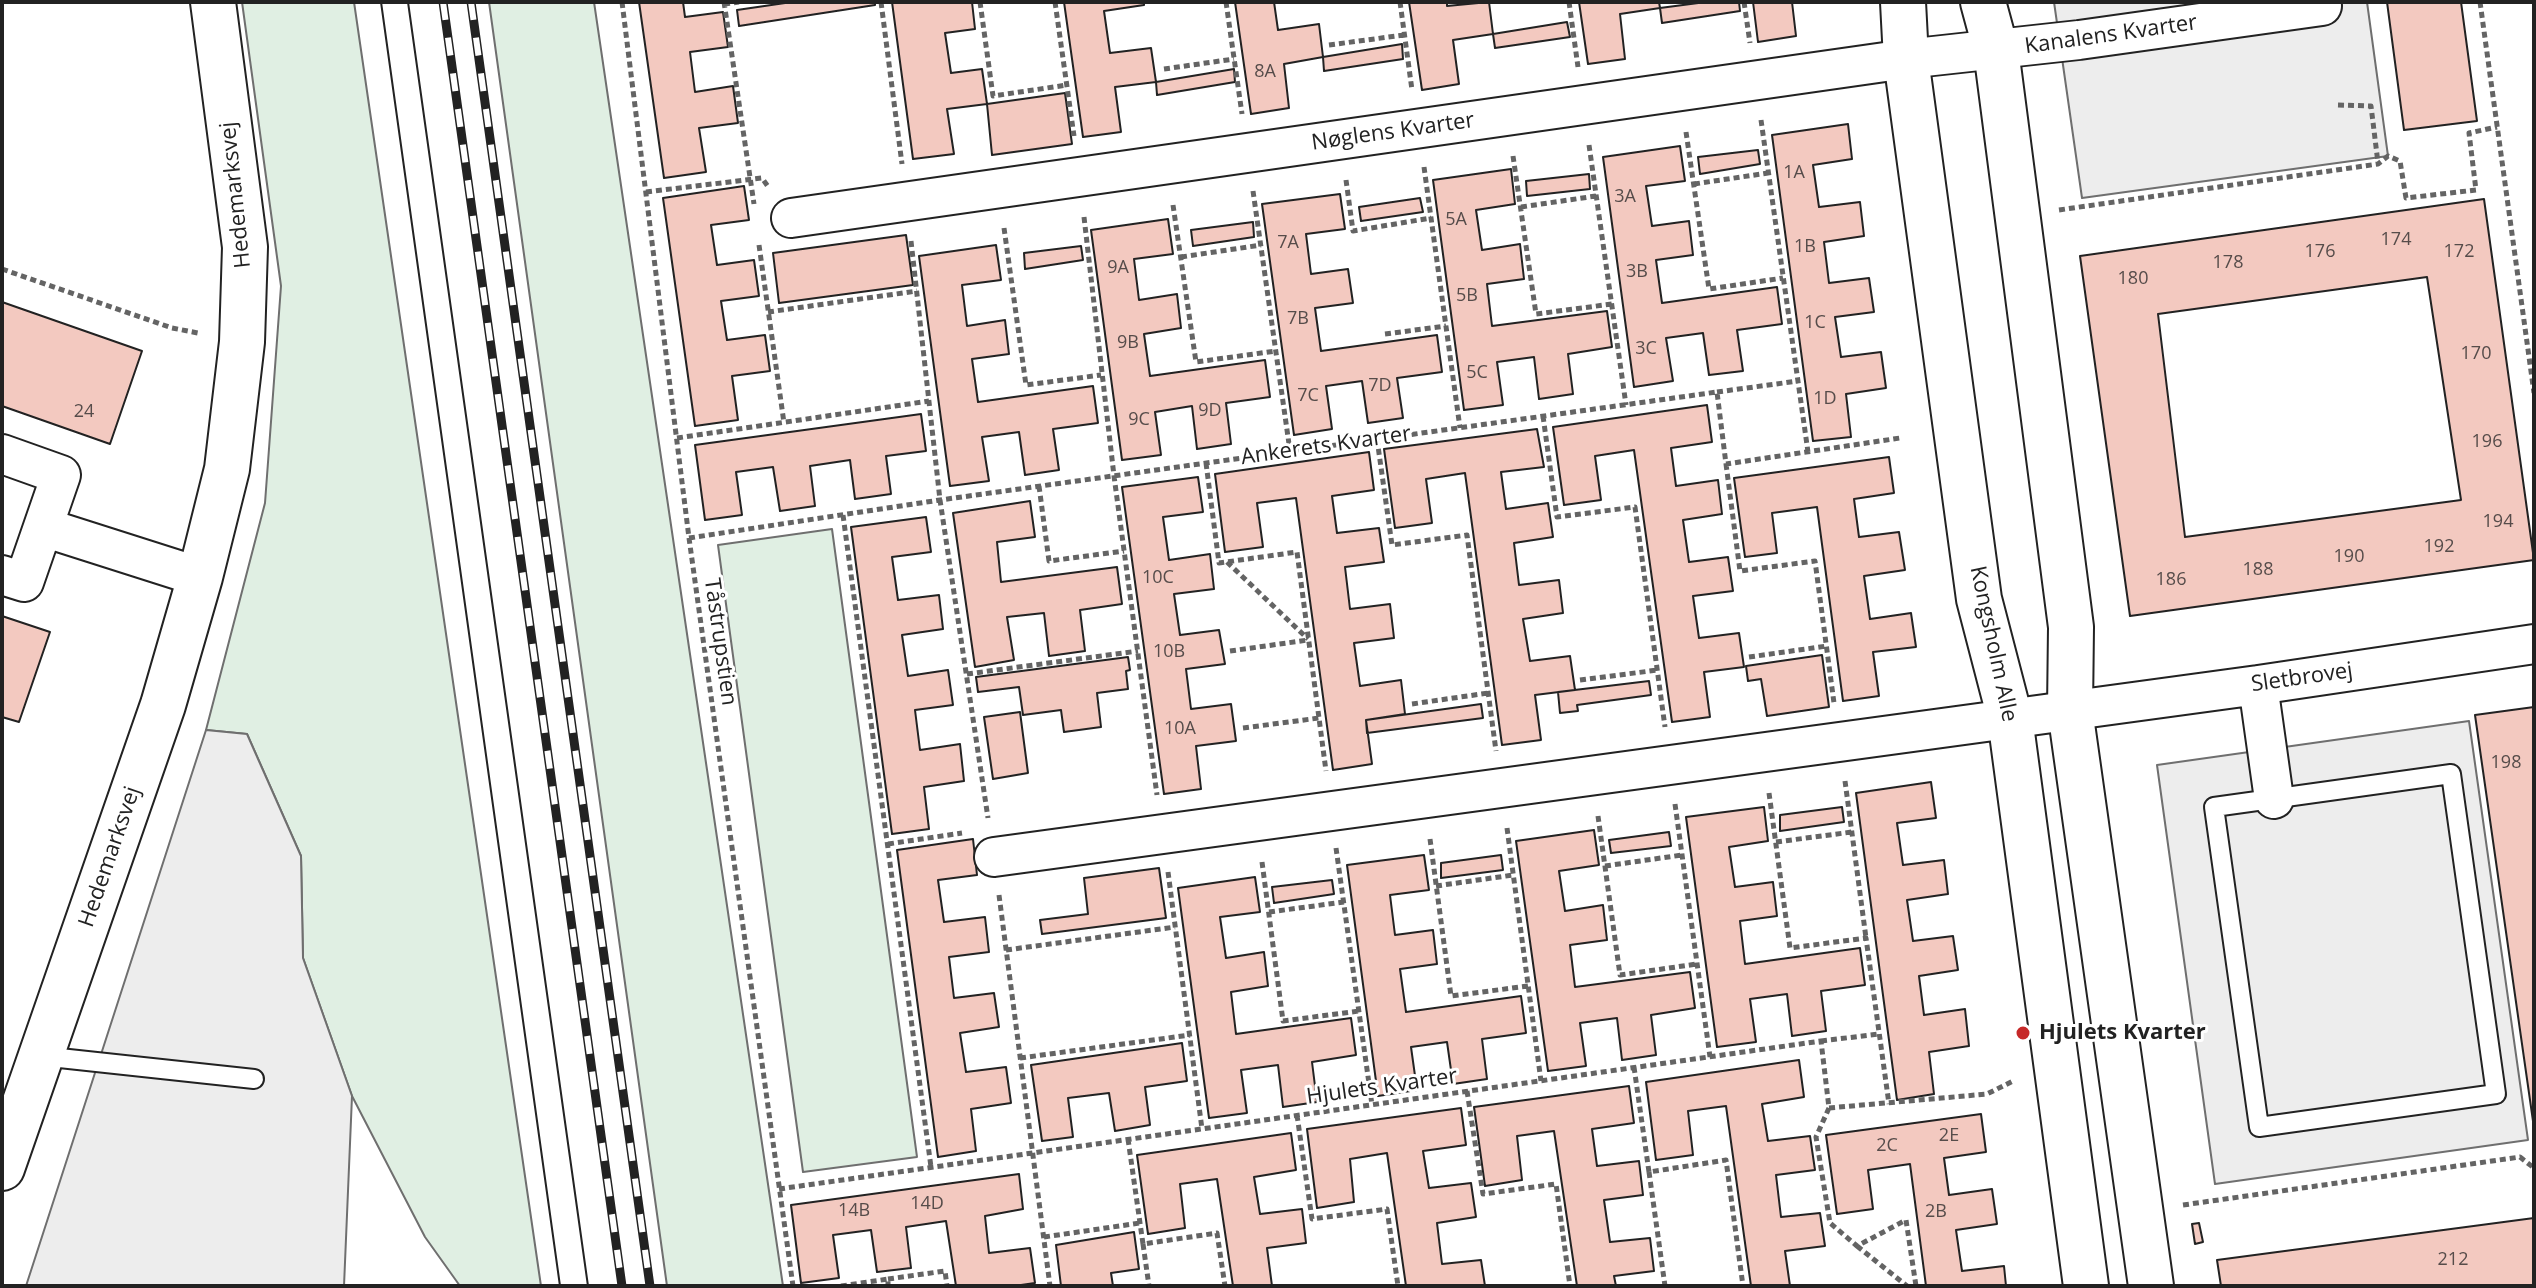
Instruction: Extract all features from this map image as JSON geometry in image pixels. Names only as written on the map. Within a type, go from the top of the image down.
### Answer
[{"type":"street","name":"Hedemarksvej","points":[[5,1145],[41,1056],[163,705],[227,469],[242,342],[245,247],[213,2]]},
{"type":"street","name":"Kongsholm Alle","points":[[1903,2],[1906,59],[1979,599],[2010,718],[2086,1286]]},
{"type":"street","points":[[1983,2],[1996,50],[2071,627],[2070,710],[2151,1286]]},
{"type":"street","name":"Kanalens Kvarter","points":[[1996,50],[2322,6]]},
{"type":"street","name":"Nøglens Kvarter","points":[[791,218],[1755,80],[1996,50]]},
{"type":"street","points":[[2,454],[61,475],[24,582],[2,575]]},
{"type":"street","points":[[43,527],[200,577]]},
{"type":"street","name":"Sletbrovej","points":[[2070,710],[2534,644]]},
{"type":"street","points":[[2258,685],[2274,799]]},
{"type":"street","points":[[992,843],[1163,834],[2070,710]]},
{"type":"lane","points":[[2451,774],[2496,1094],[2259,1127],[2214,807],[2274,799],[2451,774]]},
{"type":"lane","points":[[41,1056],[254,1079]]},
{"type":"path","name":"Tåstrupstien","points":[[622,2],[689,538],[793,1286]]},
{"type":"path","points":[[724,4],[739,2]]},
{"type":"path","points":[[881,2],[940,500],[992,843],[1050,1286]]},
{"type":"path","points":[[980,2],[993,96],[1067,85]]},
{"type":"path","points":[[1055,2],[1080,177],[1114,476],[1202,1129]]},
{"type":"path","points":[[1226,2],[1290,451]]},
{"type":"path","points":[[1400,2],[1460,428]]},
{"type":"path","points":[[1569,2],[1626,405]]},
{"type":"path","points":[[1744,2],[1808,452]]},
{"type":"path","points":[[2480,2],[2534,393]]},
{"type":"path","points":[[1329,45],[1404,35]]},
{"type":"path","points":[[1164,69],[1234,59]]},
{"type":"path","points":[[1680,91],[1709,289],[1783,278]]},
{"type":"path","points":[[2338,105],[2371,106],[2378,164]]},
{"type":"path","points":[[1507,116],[1536,314],[1612,304]]},
{"type":"path","points":[[2057,210],[2378,164],[2388,156],[2400,161],[2406,198],[2476,190],[2469,133],[2497,127]]},
{"type":"path","points":[[1340,140],[1353,231],[1431,218]]},
{"type":"path","points":[[1167,165],[1196,362],[1276,351]]},
{"type":"path","points":[[1694,184],[1768,173]]},
{"type":"path","points":[[646,192],[762,178]]},
{"type":"path","points":[[998,189],[1026,385],[1101,375]]},
{"type":"path","points":[[1521,207],[1596,196]]},
{"type":"path","points":[[1181,257],[1261,245]]},
{"type":"path","points":[[2,269],[172,328],[242,342]]},
{"type":"path","points":[[768,312],[917,291]]},
{"type":"path","points":[[1385,334],[1446,326]]},
{"type":"path","name":"Ankerets Kvarter","points":[[689,538],[940,500],[1798,381]]},
{"type":"path","points":[[1717,392],[1740,571],[1815,561],[1889,1104]]},
{"type":"path","points":[[677,438],[929,401]]},
{"type":"path","points":[[1543,416],[1557,517],[1635,507],[1710,1057]]},
{"type":"path","points":[[1726,464],[1900,438]]},
{"type":"path","points":[[1377,439],[1392,545],[1467,535],[1541,1081]]},
{"type":"path","points":[[1206,463],[1219,563],[1297,552],[1372,1105]]},
{"type":"path","points":[[1039,486],[1049,561],[1124,551]]},
{"type":"path","points":[[843,515],[931,1167]]},
{"type":"path","points":[[1227,562],[1308,640]]},
{"type":"path","points":[[1230,651],[1308,640]]},
{"type":"path","points":[[1749,657],[1827,646]]},
{"type":"path","points":[[967,674],[1138,651]]},
{"type":"path","points":[[1580,680],[1658,670]]},
{"type":"path","points":[[1412,704],[1488,693]]},
{"type":"path","points":[[1243,728],[1319,718]]},
{"type":"path","points":[[1764,752],[1790,948],[1866,938]]},
{"type":"path","points":[[1593,775],[1620,975],[1697,964]]},
{"type":"path","points":[[1424,798],[1451,996],[1528,986]]},
{"type":"path","points":[[1257,821],[1283,1021],[1359,1011]]},
{"type":"path","points":[[1776,842],[1852,832]]},
{"type":"path","points":[[888,844],[992,843]]},
{"type":"path","points":[[1605,866],[1682,855]]},
{"type":"path","points":[[1436,886],[1513,875]]},
{"type":"path","points":[[1269,912],[1344,902]]},
{"type":"path","points":[[1006,950],[1175,927]]},
{"type":"path","name":"Hjulets Kvarter","points":[[779,1189],[1879,1034]]},
{"type":"path","points":[[1020,1058],[1190,1035]]},
{"type":"path","points":[[1821,1041],[1829,1108],[1816,1137],[1830,1223],[1907,1286]]},
{"type":"path","points":[[1634,1067],[1665,1286]]},
{"type":"path","points":[[1829,1108],[1987,1094],[2023,1076]]},
{"type":"path","points":[[1467,1091],[1483,1194],[1556,1184],[1570,1286]]},
{"type":"path","points":[[1297,1115],[1312,1219],[1387,1209],[1398,1286]]},
{"type":"path","points":[[1128,1139],[1149,1286]]},
{"type":"path","points":[[2182,1206],[2520,1157],[2534,1168]]},
{"type":"path","points":[[1649,1172],[1726,1160],[1743,1286]]},
{"type":"path","points":[[1857,1246],[1906,1220],[1916,1286]]},
{"type":"path","points":[[1044,1237],[1140,1223]]},
{"type":"path","points":[[1143,1244],[1217,1233],[1225,1286]]},
{"type":"path","points":[[841,1286],[888,1283],[945,1271],[947,1286]]},
{"type":"green space","points":[[242,2],[354,2],[541,1286],[460,1286],[425,1237],[352,1096],[303,958],[301,856],[247,734],[206,730],[265,503],[281,286]]},
{"type":"green space","points":[[489,2],[594,2],[783,1286],[667,1286]]},
{"type":"green space","points":[[832,529],[917,1157],[803,1172],[718,545]]},
{"type":"shaded area","points":[[2054,2],[2367,2],[2388,156],[2082,198]]},
{"type":"shaded area","points":[[2469,721],[2528,1140],[2215,1184],[2157,765]]},
{"type":"shaded area","points":[[206,730],[247,734],[301,856],[303,958],[352,1096],[344,1286],[26,1286]]},
{"type":"building","points":[[639,2],[683,2],[685,17],[723,12],[728,47],[690,52],[695,92],[733,86],[738,123],[699,128],[706,172],[664,178]]},
{"type":"building","points":[[792,2],[875,2],[875,5],[739,26],[737,10]]},
{"type":"building","points":[[892,2],[972,2],[975,29],[945,33],[951,73],[982,69],[987,104],[947,109],[954,154],[913,159]]},
{"type":"building","points":[[1064,2],[1144,2],[1144,5],[1104,11],[1110,53],[1151,48],[1156,82],[1115,87],[1121,132],[1083,137]]},
{"type":"building","points":[[1235,2],[1274,2],[1278,30],[1319,24],[1323,57],[1284,64],[1289,108],[1251,114]]},
{"type":"building","points":[[1409,2],[1447,2],[1447,6],[1489,2],[1493,34],[1453,40],[1459,84],[1422,90]]},
{"type":"building","points":[[1579,2],[1659,2],[1660,8],[1620,14],[1625,59],[1588,64]]},
{"type":"building","points":[[1706,2],[1739,2],[1740,11],[1662,23],[1660,8]]},
{"type":"building","points":[[1753,2],[1792,2],[1796,36],[1758,42]]},
{"type":"building","points":[[2387,2],[2461,2],[2477,121],[2404,130]]},
{"type":"building","points":[[1567,22],[1570,37],[1495,48],[1493,34]]},
{"type":"building","points":[[1402,44],[1403,59],[1324,71],[1323,57]]},
{"type":"building","points":[[1234,69],[1235,82],[1157,95],[1156,82]]},
{"type":"building","points":[[1065,93],[1072,144],[992,155],[987,104]]},
{"type":"building","points":[[1848,124],[1852,159],[1813,165],[1819,207],[1860,202],[1864,236],[1824,242],[1829,283],[1869,278],[1874,312],[1835,317],[1841,357],[1881,352],[1886,388],[1846,394],[1851,437],[1813,441],[1772,135]]},
{"type":"building","points":[[1680,146],[1685,181],[1646,186],[1652,226],[1689,221],[1693,255],[1656,260],[1662,303],[1777,287],[1782,324],[1737,330],[1743,371],[1709,375],[1703,333],[1666,338],[1673,381],[1634,387],[1603,157]]},
{"type":"building","points":[[1758,150],[1760,164],[1700,174],[1698,157]]},
{"type":"building","points":[[1511,169],[1515,204],[1476,210],[1482,250],[1520,244],[1524,279],[1487,284],[1492,326],[1607,311],[1612,347],[1568,354],[1573,394],[1539,399],[1534,357],[1497,362],[1503,405],[1464,410],[1433,180]]},
{"type":"building","points":[[1589,174],[1590,189],[1527,196],[1526,181]]},
{"type":"building","points":[[744,186],[749,220],[711,225],[717,265],[754,260],[759,296],[721,301],[727,340],[765,335],[770,371],[732,376],[738,420],[695,426],[663,198]]},
{"type":"building","points":[[1340,194],[1345,229],[1306,234],[1311,274],[1348,269],[1353,303],[1315,308],[1321,351],[1437,335],[1442,372],[1397,378],[1403,418],[1368,423],[1362,381],[1326,386],[1332,429],[1294,435],[1262,204]]},
{"type":"building","points":[[1420,198],[1423,212],[1361,221],[1359,207]]},
{"type":"building","points":[[2484,199],[2534,560],[2130,616],[2080,256]],"holes":[[[2427,277],[2461,500],[2185,537],[2158,314]]]},
{"type":"building","points":[[1168,219],[1173,254],[1134,259],[1139,300],[1177,294],[1181,328],[1144,334],[1150,376],[1265,360],[1270,397],[1226,403],[1231,444],[1197,449],[1192,406],[1155,412],[1161,455],[1122,460],[1091,230]]},
{"type":"building","points":[[1253,222],[1254,237],[1193,246],[1191,230]]},
{"type":"building","points":[[906,235],[913,285],[779,303],[773,253]]},
{"type":"building","points":[[996,245],[1001,280],[962,285],[967,326],[1005,320],[1009,354],[972,359],[978,402],[1093,386],[1098,423],[1053,429],[1059,470],[1025,475],[1019,432],[982,437],[989,481],[950,486],[919,256]]},
{"type":"building","points":[[1081,246],[1083,260],[1025,269],[1024,253]]},
{"type":"building","points":[[2,302],[142,351],[110,444],[2,406]]},
{"type":"building","points":[[1707,405],[1712,442],[1671,448],[1676,486],[1718,480],[1722,514],[1683,520],[1689,562],[1728,557],[1733,591],[1693,596],[1699,638],[1739,633],[1744,667],[1704,672],[1710,717],[1672,722],[1634,450],[1595,456],[1601,500],[1564,505],[1553,427]]},
{"type":"building","points":[[921,414],[926,451],[886,456],[891,494],[855,499],[850,460],[810,466],[815,506],[780,511],[773,467],[736,472],[742,515],[705,520],[695,445]]},
{"type":"building","points":[[1537,429],[1544,467],[1501,472],[1506,509],[1548,503],[1553,537],[1514,543],[1519,585],[1559,580],[1563,613],[1523,619],[1530,661],[1570,656],[1575,690],[1535,695],[1541,740],[1502,745],[1465,473],[1426,479],[1432,523],[1395,528],[1384,449]]},
{"type":"building","points":[[1369,452],[1374,490],[1332,496],[1337,533],[1379,528],[1384,562],[1345,567],[1350,609],[1390,604],[1394,638],[1354,643],[1360,686],[1401,680],[1405,714],[1366,720],[1372,764],[1333,770],[1296,498],[1257,503],[1263,547],[1225,552],[1215,474]]},
{"type":"building","points":[[1889,457],[1894,493],[1854,499],[1859,537],[1899,532],[1905,570],[1864,576],[1870,619],[1911,613],[1916,647],[1873,652],[1879,696],[1843,701],[1817,507],[1772,513],[1777,553],[1745,557],[1734,478]]},
{"type":"building","points":[[1198,477],[1203,512],[1163,517],[1169,560],[1210,554],[1214,589],[1174,594],[1180,635],[1219,630],[1225,664],[1186,669],[1191,709],[1231,704],[1236,741],[1196,746],[1201,789],[1164,794],[1122,487]]},
{"type":"building","points":[[1030,501],[1035,537],[997,542],[1001,582],[1117,567],[1122,604],[1080,610],[1085,651],[1049,656],[1044,613],[1007,617],[1014,660],[975,667],[953,513]]},
{"type":"building","points":[[926,517],[931,552],[892,557],[898,600],[939,595],[943,629],[902,635],[908,676],[948,670],[953,705],[915,710],[920,750],[960,744],[964,781],[924,787],[929,829],[892,834],[851,527]]},
{"type":"building","points":[[2,616],[50,632],[19,722],[2,717]]},
{"type":"building","points":[[1822,655],[1829,707],[1767,716],[1761,679],[1748,681],[1746,666]]},
{"type":"building","points":[[1128,657],[1128,689],[1097,693],[1101,727],[1064,732],[1061,710],[1023,715],[1019,687],[978,692],[976,677]]},
{"type":"building","points":[[1649,681],[1651,695],[1577,705],[1578,711],[1560,713],[1558,692]]},
{"type":"building","points":[[1481,704],[1483,718],[1367,733],[1366,720]]},
{"type":"building","points":[[2534,707],[2534,1128],[2475,715]]},
{"type":"building","points":[[1020,712],[1028,773],[993,779],[984,717]]},
{"type":"building","points":[[1931,782],[1936,818],[1897,823],[1903,865],[1944,860],[1948,894],[1907,900],[1913,941],[1953,936],[1958,970],[1919,976],[1924,1015],[1965,1009],[1969,1046],[1929,1052],[1934,1094],[1897,1100],[1856,793]]},
{"type":"building","points":[[1764,807],[1768,841],[1729,847],[1735,887],[1773,882],[1777,916],[1740,921],[1745,964],[1860,948],[1865,985],[1821,991],[1826,1031],[1792,1036],[1787,994],[1750,999],[1756,1042],[1717,1047],[1686,817]]},
{"type":"building","points":[[1842,807],[1844,822],[1780,831],[1780,815]]},
{"type":"building","points":[[1594,830],[1599,865],[1559,871],[1565,911],[1603,905],[1607,940],[1570,945],[1575,987],[1690,972],[1695,1008],[1651,1015],[1656,1055],[1622,1060],[1617,1018],[1580,1023],[1586,1066],[1548,1071],[1516,841]]},
{"type":"building","points":[[1669,832],[1671,846],[1611,853],[1609,840]]},
{"type":"building","points":[[973,839],[977,875],[938,880],[944,922],[985,917],[989,952],[949,957],[954,998],[994,993],[999,1027],[960,1033],[966,1072],[1006,1067],[1011,1103],[971,1109],[976,1151],[938,1157],[897,850]]},
{"type":"building","points":[[1424,855],[1429,890],[1390,895],[1395,935],[1433,930],[1437,964],[1400,969],[1406,1012],[1521,996],[1526,1033],[1482,1039],[1487,1079],[1453,1084],[1447,1042],[1411,1047],[1417,1090],[1378,1096],[1347,865]]},
{"type":"building","points":[[1501,855],[1503,870],[1441,878],[1441,863]]},
{"type":"building","points":[[1159,868],[1166,918],[1042,934],[1040,920],[1088,914],[1084,878]]},
{"type":"building","points":[[1255,877],[1260,912],[1220,917],[1226,958],[1264,952],[1268,986],[1231,992],[1236,1034],[1351,1018],[1356,1055],[1312,1062],[1317,1102],[1283,1107],[1278,1065],[1241,1070],[1247,1113],[1209,1118],[1178,888]]},
{"type":"building","points":[[1332,880],[1334,894],[1274,903],[1272,887]]},
{"type":"building","points":[[1182,1043],[1187,1081],[1145,1087],[1150,1125],[1115,1131],[1109,1093],[1068,1098],[1073,1137],[1042,1141],[1031,1065]]},
{"type":"building","points":[[1799,1060],[1804,1097],[1762,1104],[1768,1141],[1810,1136],[1815,1170],[1776,1175],[1781,1217],[1820,1213],[1825,1246],[1785,1251],[1790,1286],[1751,1286],[1726,1106],[1688,1111],[1693,1155],[1656,1160],[1646,1082]]},
{"type":"building","points":[[1629,1086],[1634,1123],[1592,1129],[1597,1166],[1639,1161],[1643,1195],[1604,1200],[1610,1242],[1650,1238],[1654,1271],[1614,1276],[1616,1286],[1577,1286],[1554,1131],[1517,1136],[1522,1180],[1485,1186],[1474,1107]]},
{"type":"building","points":[[1461,1108],[1466,1145],[1423,1151],[1429,1188],[1471,1183],[1476,1217],[1437,1223],[1442,1264],[1481,1260],[1485,1286],[1406,1286],[1387,1153],[1350,1159],[1354,1202],[1317,1208],[1307,1129]]},
{"type":"building","points":[[1981,1114],[1986,1152],[1944,1158],[1949,1195],[1992,1189],[1997,1224],[1956,1230],[1962,1271],[2004,1266],[2006,1286],[1926,1286],[1910,1164],[1868,1170],[1873,1209],[1837,1214],[1826,1135]]},
{"type":"building","points":[[1291,1133],[1296,1170],[1254,1177],[1260,1214],[1302,1209],[1306,1243],[1267,1248],[1272,1286],[1233,1286],[1217,1179],[1180,1184],[1185,1228],[1148,1234],[1137,1155]]},
{"type":"building","points":[[1019,1174],[1023,1209],[985,1216],[989,1253],[1030,1248],[1035,1283],[956,1286],[946,1221],[906,1227],[911,1268],[877,1272],[871,1230],[833,1235],[839,1278],[801,1283],[791,1205]]},
{"type":"building","points":[[2534,1218],[2534,1286],[2221,1286],[2217,1260]]},
{"type":"building","points":[[2199,1223],[2203,1242],[2195,1244],[2192,1224]]},
{"type":"building","points":[[1134,1232],[1139,1269],[1111,1273],[1113,1286],[1061,1286],[1056,1245]]},
{"type":"tram line","points":[[381,2],[560,1286]]},
{"type":"tram line","points":[[408,2],[588,1286]]},
{"type":"railway","points":[[443,2],[622,1286]]},
{"type":"railway","points":[[471,2],[650,1286]]},
{"type":"place","name":"Hjulets Kvarter","points":[[2023,1033]]}]
